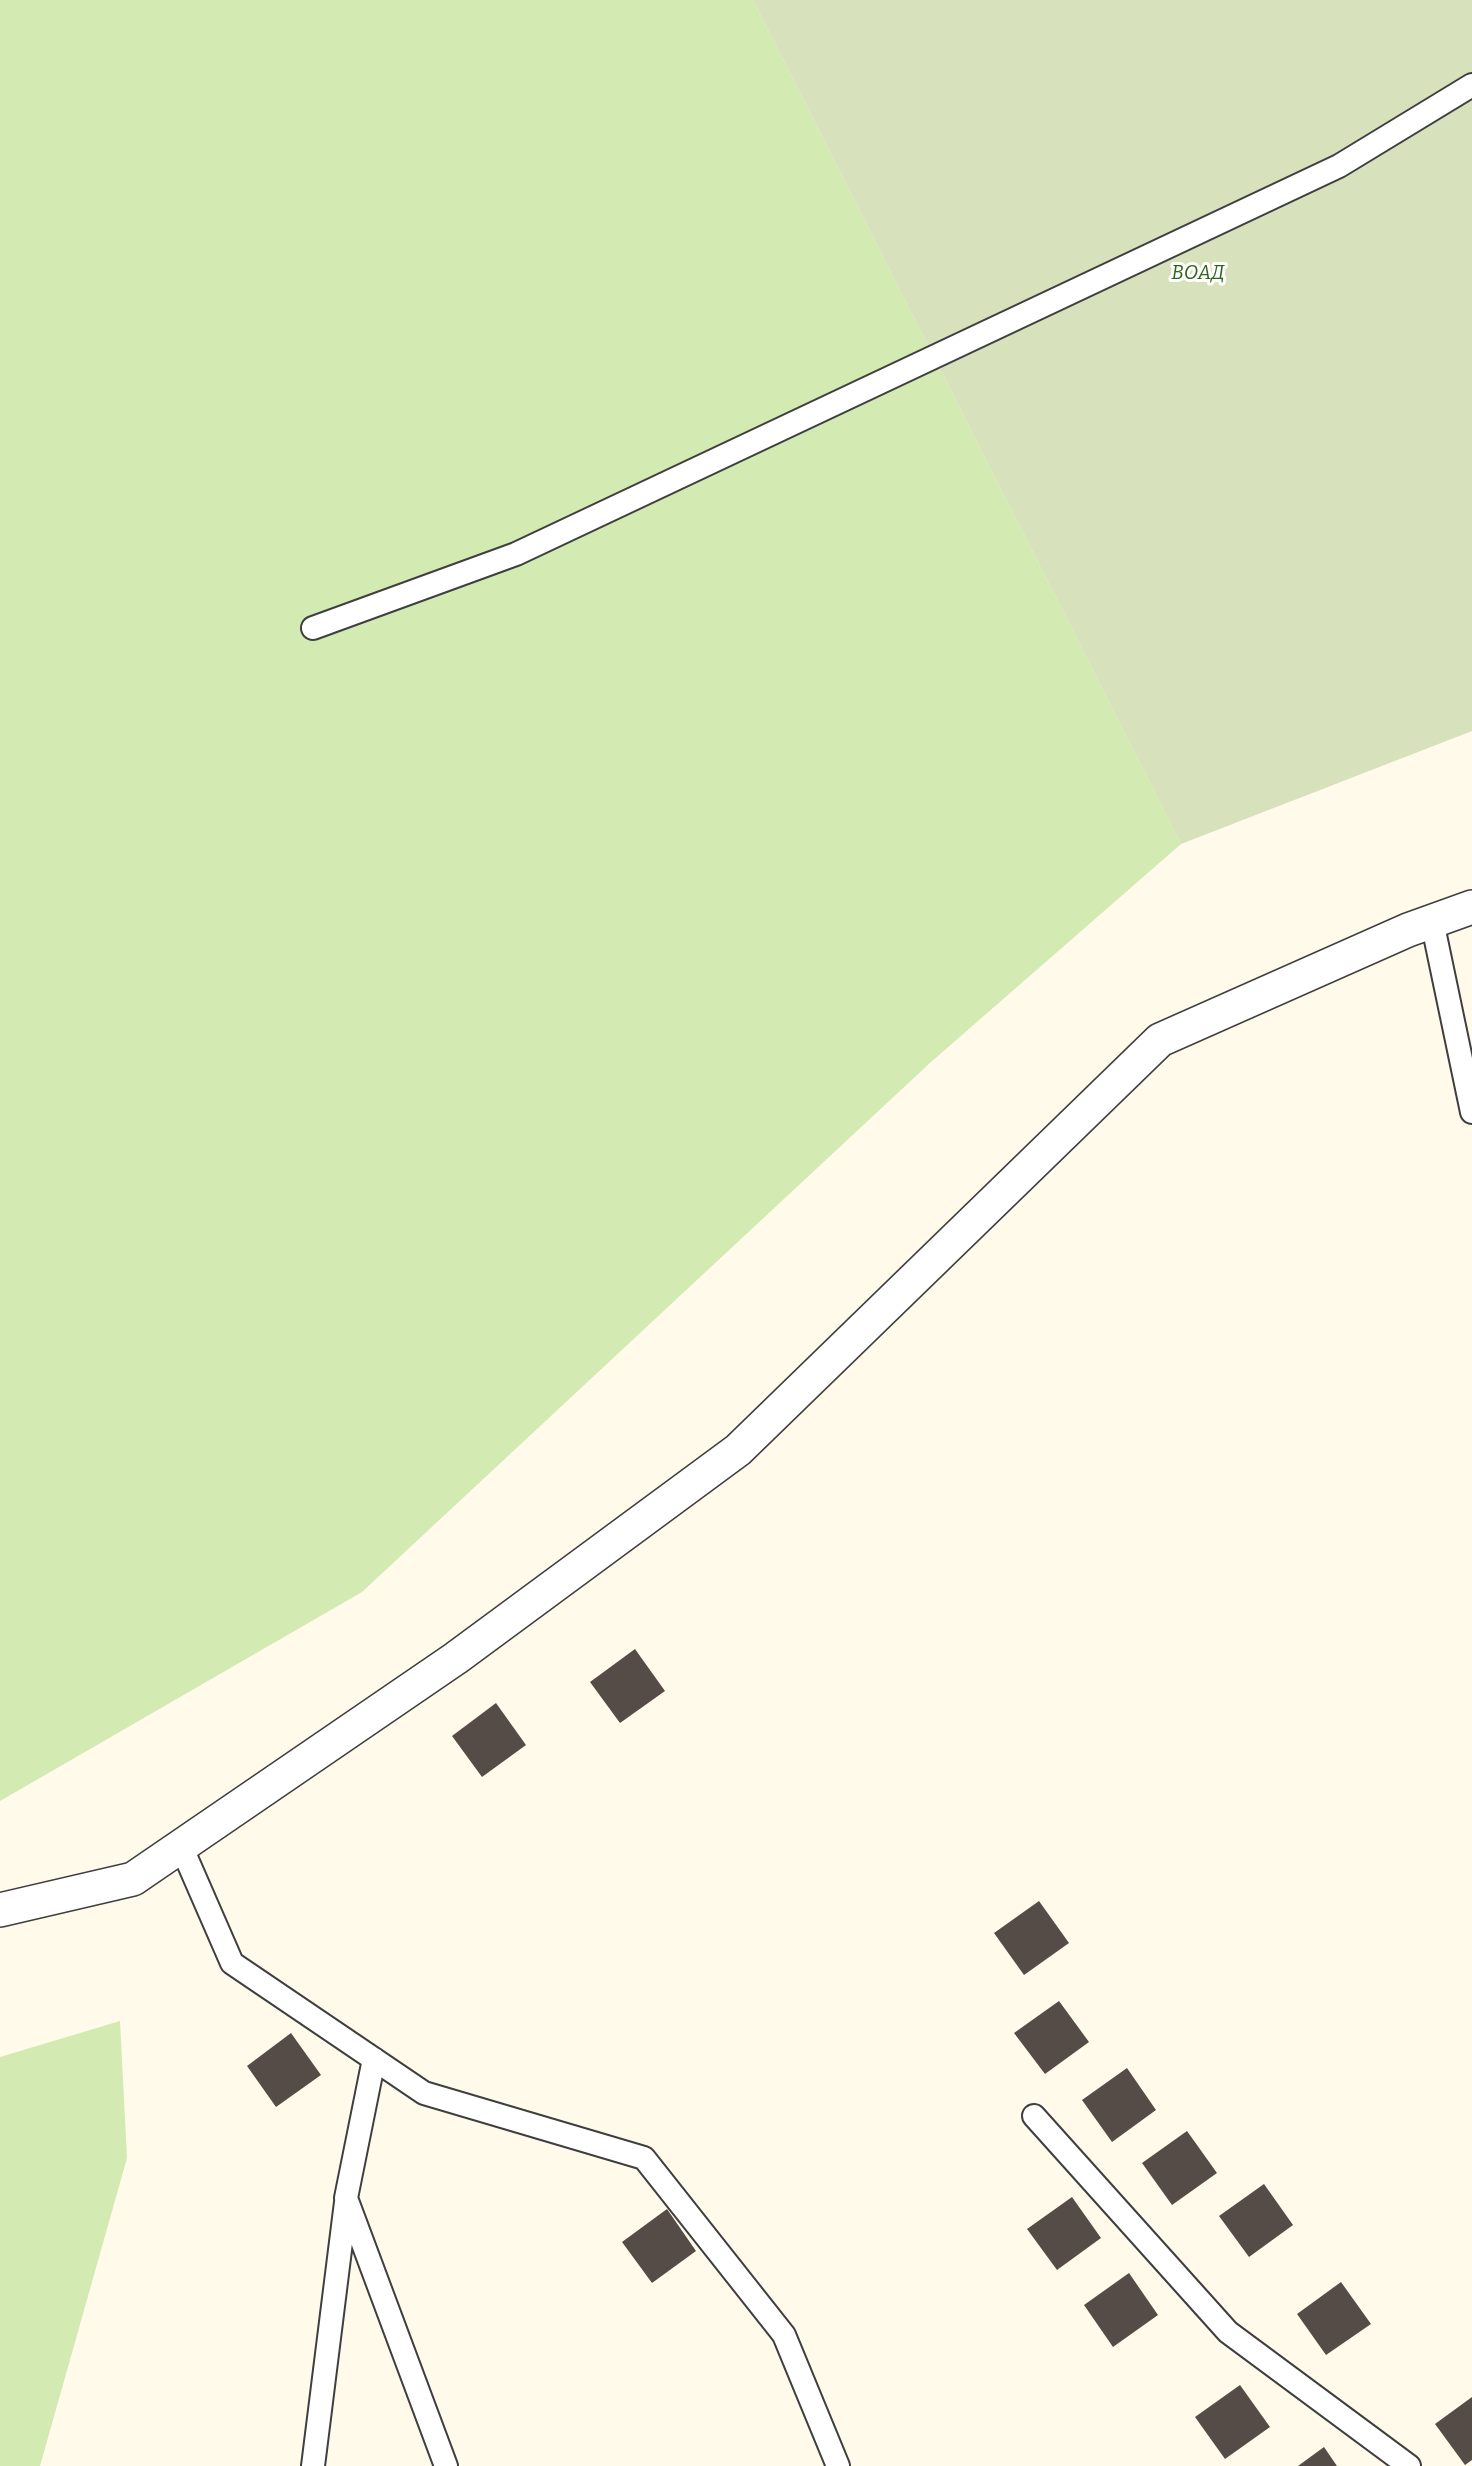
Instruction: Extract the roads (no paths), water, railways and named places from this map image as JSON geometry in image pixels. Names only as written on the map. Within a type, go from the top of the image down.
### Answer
[{"type":"street","points":[[0,1910],[133,1879],[456,1658],[738,1450],[1160,1040],[1432,921],[1472,907]]},
{"type":"lane","points":[[313,628],[516,554],[1339,166],[1472,85]]},
{"type":"lane","points":[[1432,921],[1472,1112]]},
{"type":"lane","points":[[181,1846],[232,1962],[424,2093],[644,2158],[784,2335],[838,2466]]},
{"type":"lane","points":[[313,2466],[346,2198],[374,2059]]},
{"type":"lane","points":[[1034,2116],[1228,2331],[1409,2466]]},
{"type":"lane","points":[[346,2198],[446,2466]]},
{"type":"park label","name":"ВОАД","points":[[1198,273]]}]
